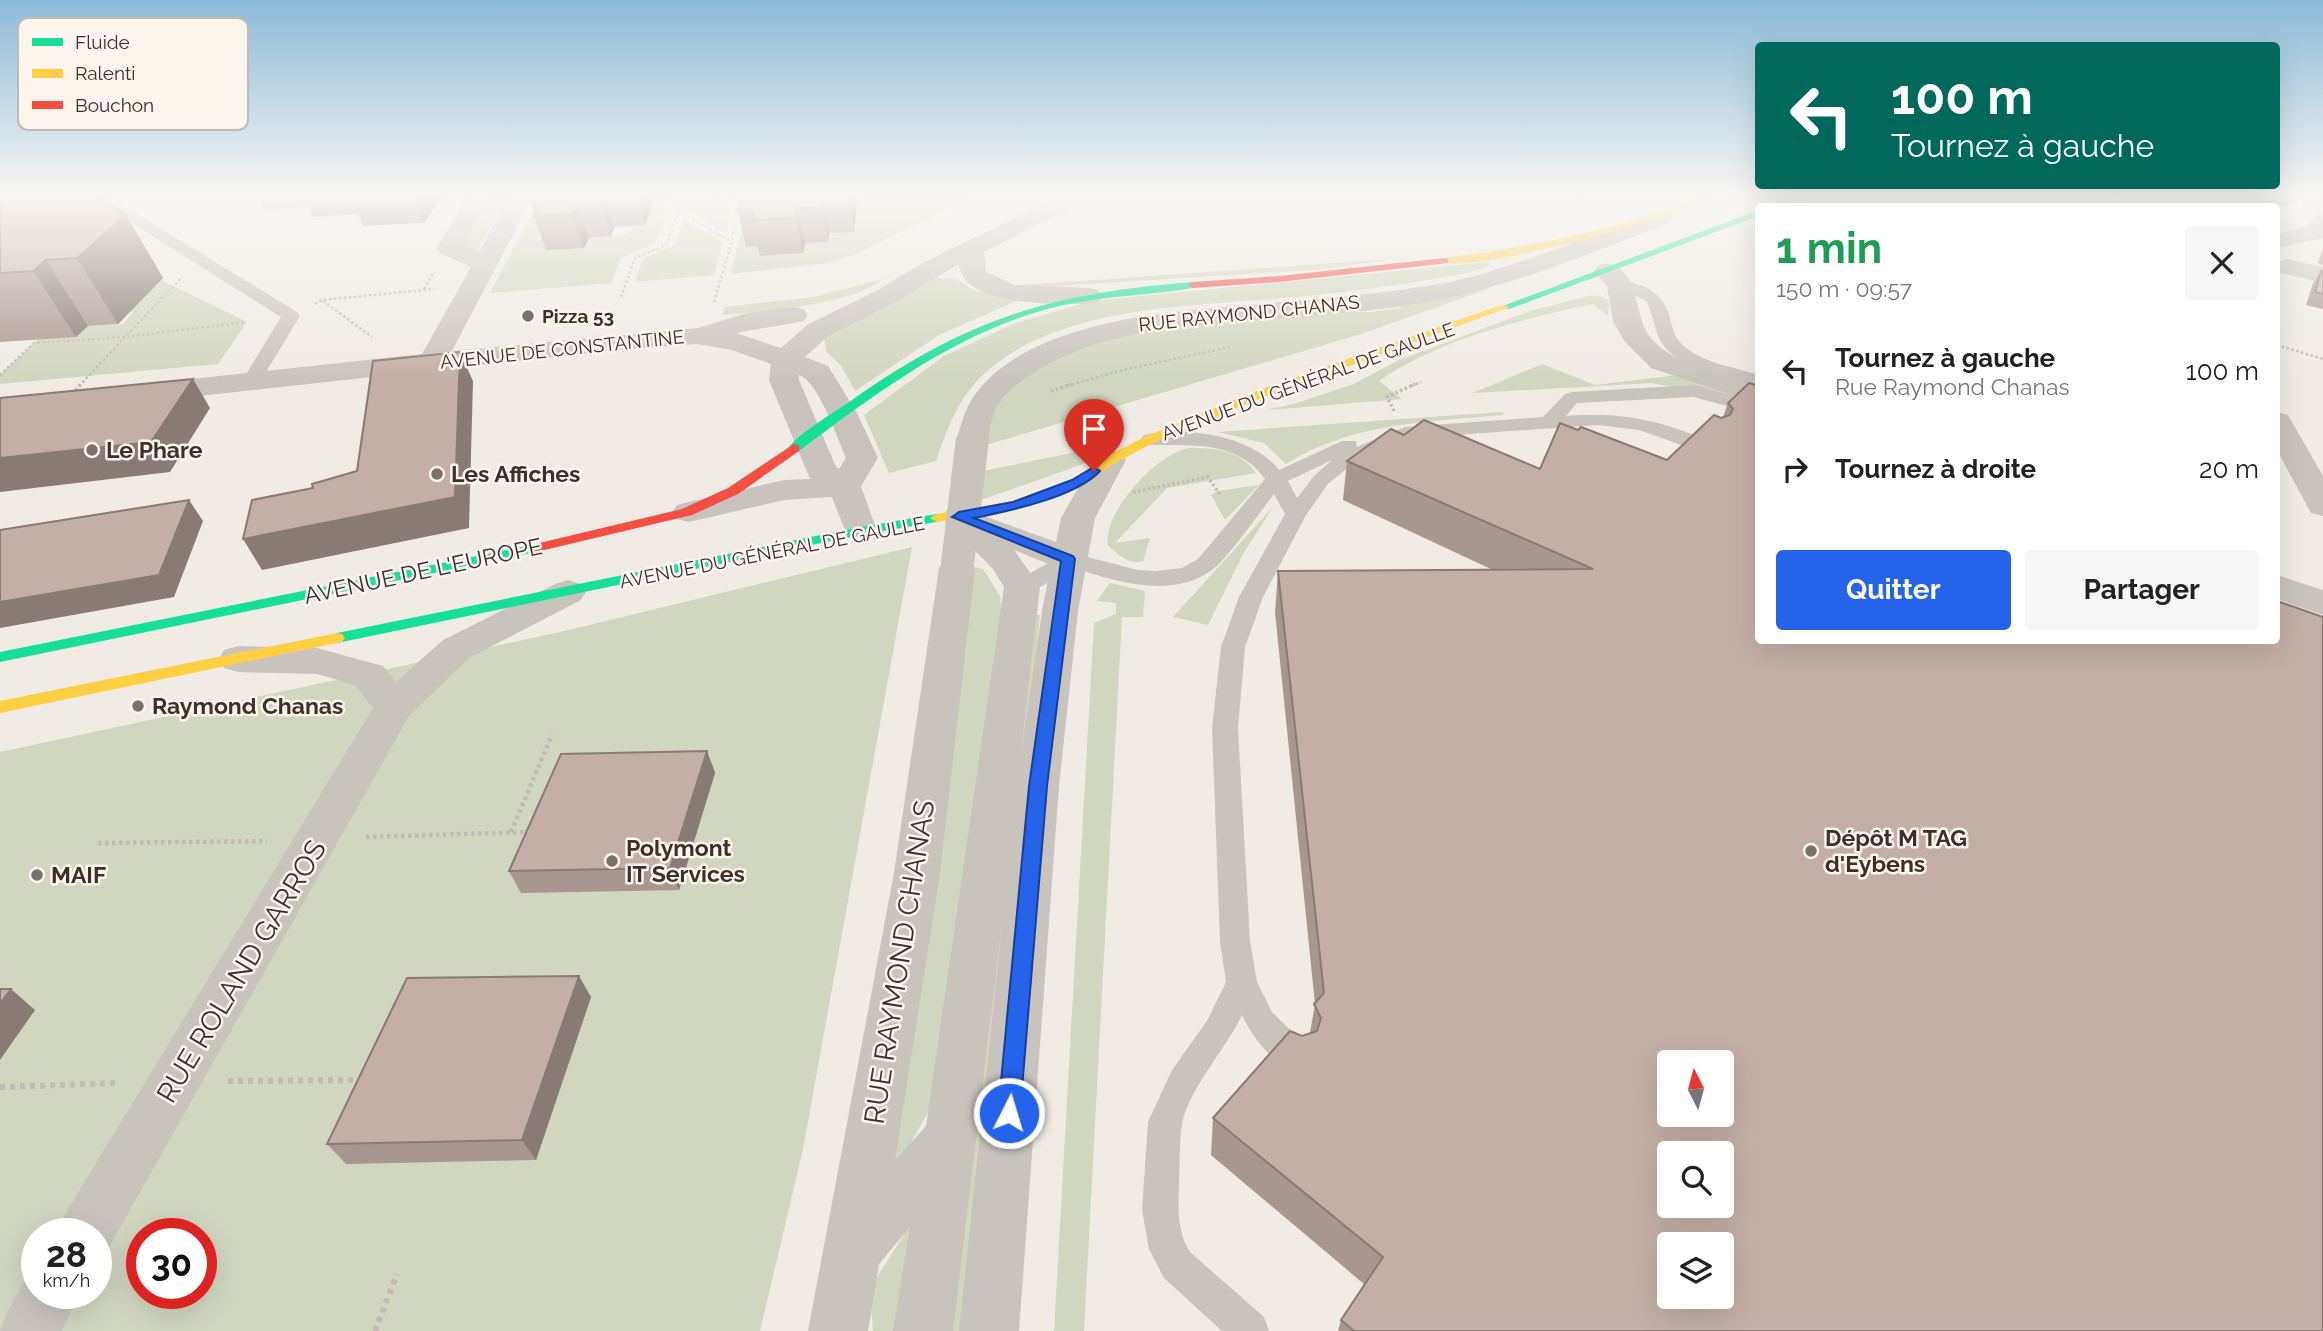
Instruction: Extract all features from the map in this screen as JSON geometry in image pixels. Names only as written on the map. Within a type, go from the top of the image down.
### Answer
[{"type":"main road","points":[[687,512],[733,491],[883,384],[959,338],[1026,312],[1089,296],[1150,288],[1319,275],[1484,256]]},
{"type":"main road","name":"AVENUE DU GÉNÉRAL DE GAULLE","points":[[568,592],[860,531],[959,517],[1017,505],[1077,483],[1110,460],[1152,439],[1255,396],[1614,278],[1664,256]]},
{"type":"main road","name":"AVENUE DE L'EUROPE","points":[[0,657],[483,560],[687,512]]},
{"type":"main road","name":"AVENUE DE L'EUROPE","points":[[0,707],[568,592]]},
{"type":"street","points":[[458,256],[479,275]]},
{"type":"street","points":[[421,363],[491,256]]},
{"type":"street","points":[[776,355],[883,298],[932,268],[972,262],[981,256]]},
{"type":"street","name":"RUE RAYMOND CHANAS","points":[[844,1303],[917,873],[972,443],[977,418],[988,398],[1020,368],[1071,341],[1137,323],[1420,295],[1493,280],[1558,256]]},
{"type":"street","points":[[972,262],[990,287],[1004,292],[1089,296]]},
{"type":"street","points":[[2280,265],[2323,275]]},
{"type":"street","points":[[1614,278],[1628,321],[1639,342],[1661,362],[1755,395]]},
{"type":"street","points":[[697,336],[747,321],[794,314],[901,285]]},
{"type":"street","points":[[794,314],[776,355],[822,473],[845,486],[860,531]]},
{"type":"street","name":"AVENUE DE CONSTANTINE","points":[[65,401],[603,343],[697,336],[738,342],[818,372],[842,413],[862,458],[845,486]]},
{"type":"street","points":[[2280,427],[2323,506]]},
{"type":"street","points":[[989,1331],[1038,786],[1068,559],[1078,518],[1110,460]]},
{"type":"street","name":"AVENUE DE L'EUROPE","points":[[687,512],[784,490],[845,486]]},
{"type":"street","points":[[959,517],[1068,559]]},
{"type":"street","points":[[923,1331],[951,1137],[1022,587],[1006,562],[959,517]]},
{"type":"street","points":[[2280,587],[2323,603]]},
{"type":"street","name":"RUE ROLAND GARROS","points":[[94,1218],[394,707],[456,649],[568,592]]},
{"type":"street","points":[[234,659],[317,661],[369,675],[394,707]]},
{"type":"street","name":"RUE RAYMOND CHANAS","points":[[844,1303],[951,1137]]},
{"type":"street","points":[[29,1331],[42,1309]]},
{"type":"lane","points":[[193,256],[291,316],[251,382]]},
{"type":"lane","points":[[1614,278],[1649,293],[1656,304],[1666,337],[1676,349],[1692,358],[1755,380]]},
{"type":"lane","points":[[1549,422],[1572,398],[1618,394],[1695,391],[1755,408]]},
{"type":"lane","points":[[1022,587],[1068,559],[1130,577],[1177,578],[1197,570],[1206,564],[1276,479],[1359,442],[1405,433],[1627,419],[1654,426],[1707,448]]},
{"type":"lane","points":[[1296,1058],[1261,1022],[1242,983],[1235,941],[1224,728],[1233,647],[1251,597],[1296,514],[1321,480],[1344,461],[1405,433]]},
{"type":"lane","points":[[1152,439],[1213,441],[1234,445],[1256,455],[1270,469],[1296,514]]},
{"type":"lane","points":[[1242,983],[1218,1031],[1184,1081],[1165,1122],[1160,1210],[1167,1249],[1177,1265],[1250,1331]]},
{"type":"path","points":[[621,297],[635,258],[639,256]]},
{"type":"path","points":[[719,288],[727,256]]},
{"type":"path","points":[[65,401],[198,259]]},
{"type":"path","points":[[0,375],[34,343],[125,337],[291,316],[322,300],[479,275]]},
{"type":"path","points":[[322,300],[421,363]]},
{"type":"path","points":[[1048,392],[1123,370],[1237,346]]},
{"type":"path","points":[[2280,346],[2323,359]]},
{"type":"path","points":[[510,832],[552,735]]},
{"type":"path","points":[[291,1081],[374,1080]]},
{"type":"path","points":[[375,1331],[397,1274]]},
{"type":"green space","points":[[510,256],[625,256],[621,258],[611,283],[490,293]]},
{"type":"green space","points":[[650,256],[719,256],[714,275],[635,282],[643,259]]},
{"type":"green space","points":[[735,256],[849,256],[828,263],[731,274]]},
{"type":"green space","points":[[1406,258],[1313,270],[1025,288],[1022,285]]},
{"type":"green space","points":[[1489,262],[1489,266],[1466,273],[1373,288],[1122,314],[1042,337],[1007,356],[977,381],[952,419],[936,461],[889,473],[864,415],[944,356],[1013,324],[1091,301]]},
{"type":"green space","points":[[932,278],[956,279],[973,290],[1021,299],[939,335],[855,391],[841,366],[826,351],[824,336]]},
{"type":"green space","points":[[883,279],[869,288],[829,301],[723,315],[725,307],[814,297]]},
{"type":"green space","points":[[161,280],[247,322],[218,364],[0,384],[0,375],[37,340],[88,326],[123,324],[133,312],[100,314],[150,291]]},
{"type":"green space","points":[[1491,288],[1361,334],[986,445],[992,408],[1005,386],[1054,354],[1130,329],[1369,312],[1401,308],[1399,303]]},
{"type":"green space","points":[[1592,295],[1604,297],[1609,301],[1608,316],[1593,304],[1539,316],[1454,343],[1427,354],[1379,381],[1402,399],[1266,410],[1294,404],[1354,384],[1399,360],[1527,312]]},
{"type":"green space","points":[[1542,364],[1595,385],[1686,374],[1755,403],[1652,383],[1473,393]]},
{"type":"green space","points":[[1502,412],[1504,415],[1420,422],[1364,432],[1311,450],[1286,464],[1264,443],[1218,432]]},
{"type":"green space","points":[[1102,447],[1086,463],[978,501],[983,471]]},
{"type":"green space","points":[[1190,448],[1235,455],[1250,465],[1256,473],[1167,488],[1115,543],[1150,538],[1143,561],[1133,562],[1124,558],[1108,545],[1114,517],[1123,501],[1163,460]]},
{"type":"green space","points":[[1259,485],[1225,520],[1211,495],[1217,491]]},
{"type":"green space","points":[[1273,507],[1243,554],[1208,625],[1173,617]]},
{"type":"green space","points":[[912,547],[803,1149],[760,1331],[0,1331],[0,752],[560,632]]},
{"type":"green space","points":[[970,566],[983,569],[1000,596],[1003,616],[950,1073],[895,1171],[877,1183]]},
{"type":"green space","points":[[1110,583],[1145,591],[1143,617],[1122,617],[1084,1331],[1054,1331],[1094,623],[1116,614],[1116,603],[1097,601]]},
{"type":"green space","points":[[1031,615],[1040,615],[963,1331],[946,1331]]},
{"type":"green space","points":[[914,1219],[900,1331],[873,1331],[870,1288]]},
{"type":"building","points":[[0,256],[79,256],[46,260],[33,271],[0,273]]},
{"type":"building","points":[[2323,271],[2323,294],[2315,292]]},
{"type":"building","points":[[460,352],[455,497],[243,539],[252,500],[313,488],[312,484],[357,471],[373,361]]},
{"type":"building","points":[[193,379],[151,442],[0,458],[0,398]]},
{"type":"building","name":"Dépôt M TAG d'Eybens","points":[[1749,383],[1755,385],[1755,644],[2280,644],[2280,602],[2323,617],[2323,1331],[1354,1331],[1341,1320],[1383,1257],[1213,1118],[1290,1031],[1302,1036],[1317,1031],[1321,1018],[1314,1004],[1324,993],[1278,571],[1593,569],[1347,461],[1391,429],[1404,435],[1424,420],[1540,469],[1560,423],[1578,430],[1581,427],[1667,460],[1714,415],[1721,418],[1730,415],[1733,409],[1728,403]]},
{"type":"building","points":[[189,500],[159,575],[0,602],[0,530]]},
{"type":"building","name":"Polymont IT Services","points":[[707,751],[670,868],[509,871],[561,754]]},
{"type":"building","points":[[579,976],[522,1140],[327,1144],[407,978]]},
{"type":"building","points":[[0,989],[11,989],[0,1004]]},
{"type":"traffic: fast","points":[[1505,307],[1643,256]]},
{"type":"traffic: fast","points":[[794,448],[909,367],[984,327],[1060,302],[1193,285]]},
{"type":"traffic: fast","points":[[337,638],[860,531],[937,518]]},
{"type":"traffic: fast","points":[[0,657],[536,548]]},
{"type":"traffic: slow","points":[[1444,261],[1478,256]]},
{"type":"traffic: slow","points":[[937,518],[1017,505],[1077,483],[1110,460],[1151,439],[1255,396],[1505,307]]},
{"type":"traffic: slow","points":[[0,707],[337,638]]},
{"type":"traffic: jam","points":[[1193,285],[1279,279],[1444,261]]},
{"type":"traffic: jam","points":[[536,548],[687,512],[733,491],[794,448]]},
{"type":"place","name":"Pizza 53","points":[[528,316]]},
{"type":"place","name":"Le Phare","points":[[92,450]]},
{"type":"place","name":"Les Affiches","points":[[437,474]]},
{"type":"place","name":"Raymond Chanas","points":[[138,706]]},
{"type":"place","name":"Dépôt M TAG d'Eybens","points":[[1811,851]]},
{"type":"place","name":"Polymont IT Services","points":[[612,861]]},
{"type":"place","name":"MAIF","points":[[37,875]]},
{"type":"route","points":[[1009,1113],[1038,786],[1068,559],[959,517],[1017,505],[1077,483],[1094,471]]}]
